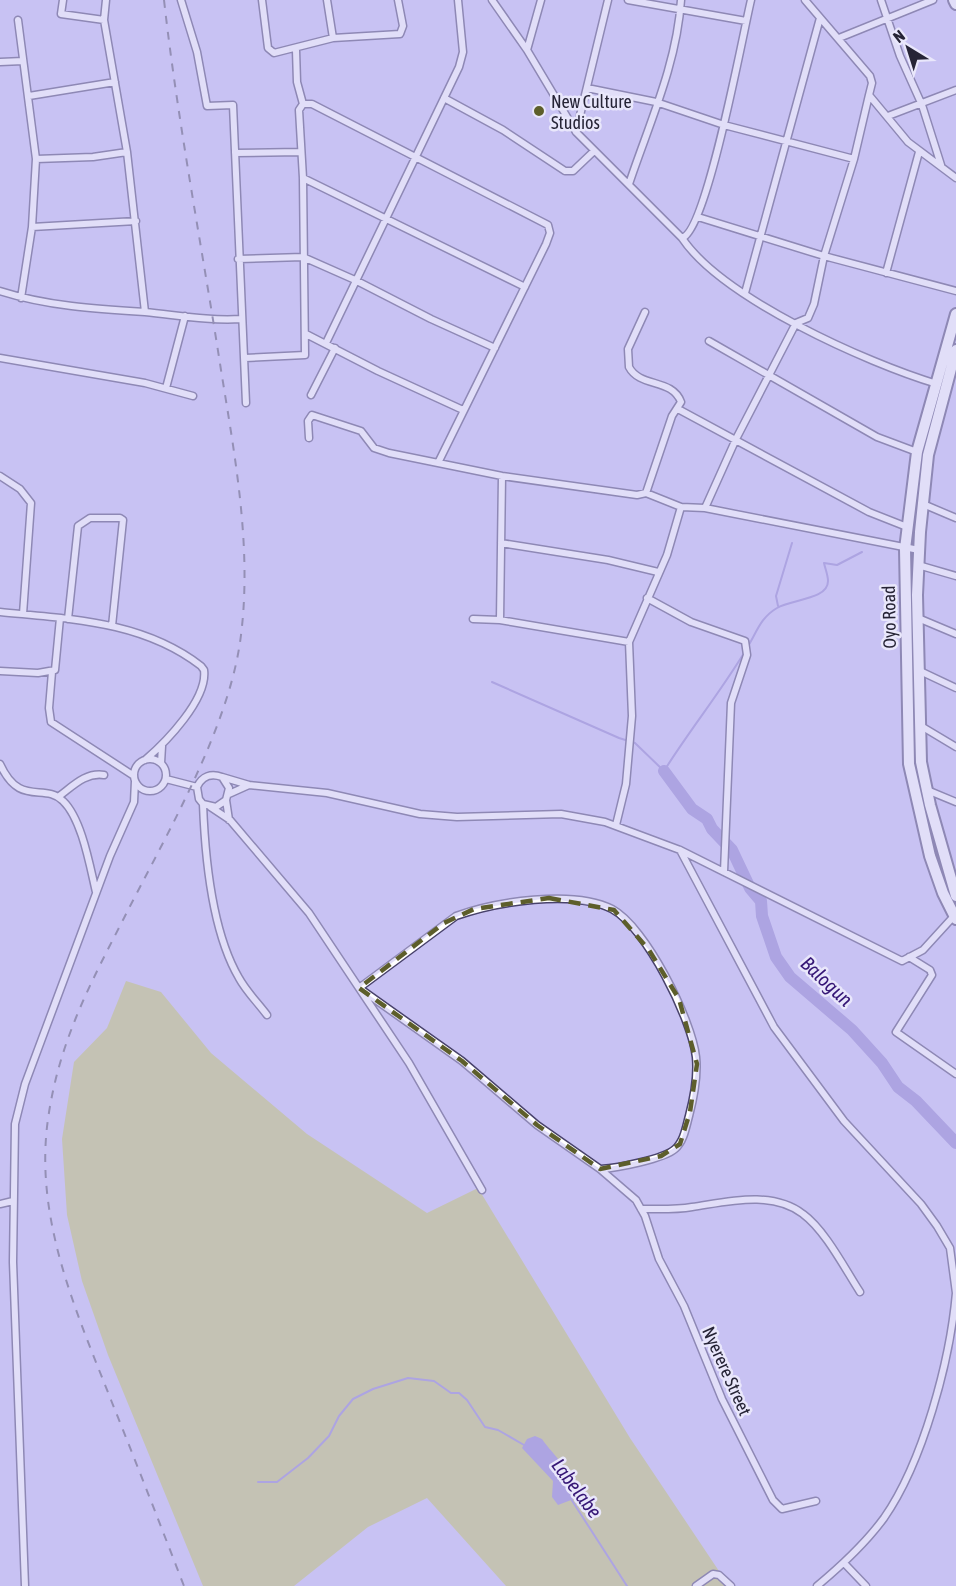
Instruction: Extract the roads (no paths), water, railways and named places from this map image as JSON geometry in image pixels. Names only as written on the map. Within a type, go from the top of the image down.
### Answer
[{"type":"main road","name":"Oyo Road","points":[[956,314],[952,356],[928,455],[918,565],[921,762],[926,790],[956,896]]},
{"type":"main road","name":"Oyo Road","points":[[952,356],[937,384],[917,452],[905,549],[909,764],[930,856],[955,916]]},
{"type":"street","points":[[63,0],[61,14],[104,20]]},
{"type":"street","points":[[106,0],[104,20],[127,152],[145,312]]},
{"type":"street","points":[[181,0],[197,52],[207,106],[233,105],[246,403]]},
{"type":"street","points":[[262,0],[270,52],[296,50],[333,38],[400,34],[403,26],[398,0]]},
{"type":"street","points":[[327,0],[333,38]]},
{"type":"street","points":[[326,343],[463,58],[458,0]]},
{"type":"street","points":[[492,0],[527,50],[576,132],[592,152],[629,184],[705,264],[745,293],[796,323],[871,359],[937,384]]},
{"type":"street","points":[[527,50],[541,0]]},
{"type":"street","points":[[576,132],[608,0]]},
{"type":"street","points":[[628,0],[746,21]]},
{"type":"street","points":[[629,184],[672,59],[681,0]]},
{"type":"street","points":[[682,238],[692,233],[698,217],[724,124],[751,0]]},
{"type":"street","points":[[705,508],[736,439],[796,323],[808,318],[814,304],[824,256],[854,159],[869,95],[872,79],[805,0]]},
{"type":"street","points":[[881,0],[889,17],[900,56],[922,105],[941,166]]},
{"type":"street","points":[[839,38],[933,0]]},
{"type":"street","points":[[745,293],[820,18]]},
{"type":"street","points":[[18,20],[36,159],[32,227],[21,298]]},
{"type":"street","points":[[245,358],[305,355],[303,178],[299,110],[303,104],[297,82],[296,50]]},
{"type":"street","points":[[0,62],[23,61]]},
{"type":"street","points":[[29,96],[115,82]]},
{"type":"street","points":[[587,88],[656,102],[724,124],[854,159]]},
{"type":"street","points":[[888,116],[922,105],[956,90]]},
{"type":"street","points":[[869,95],[898,131],[919,152],[956,178]]},
{"type":"street","points":[[444,98],[503,130],[565,171],[573,171],[592,152]]},
{"type":"street","points":[[303,104],[314,105],[415,159],[548,225],[550,234],[439,461]]},
{"type":"street","points":[[36,159],[93,157],[127,152]]},
{"type":"street","points":[[235,153],[300,152]]},
{"type":"street","points":[[886,273],[919,152]]},
{"type":"street","points":[[303,178],[525,287]]},
{"type":"street","points":[[698,217],[824,256],[956,291]]},
{"type":"street","points":[[32,227],[136,221]]},
{"type":"street","points":[[238,259],[303,257],[495,348]]},
{"type":"street","points":[[0,291],[21,298],[87,308],[213,320],[241,319]]},
{"type":"street","points":[[645,312],[628,349],[629,367],[638,377],[673,389],[681,402],[672,416],[646,493]]},
{"type":"street","points":[[166,388],[185,316]]},
{"type":"street","points":[[306,334],[463,410]]},
{"type":"street","points":[[708,341],[769,378],[877,437],[917,452]]},
{"type":"street","points":[[310,395],[335,348]]},
{"type":"street","points":[[0,358],[166,388],[193,396]]},
{"type":"street","points":[[678,409],[869,512],[907,527]]},
{"type":"street","points":[[309,438],[308,421],[312,415],[361,431],[374,448],[502,476],[637,495],[646,493],[681,507],[705,508],[919,550]]},
{"type":"street","points":[[0,476],[20,489],[31,503],[23,614]]},
{"type":"street","points":[[500,620],[502,476]]},
{"type":"street","points":[[923,504],[956,518]]},
{"type":"street","points":[[616,825],[626,784],[632,716],[628,642],[658,572],[681,507]]},
{"type":"street","points":[[68,619],[78,526],[90,518],[120,518],[123,520],[112,626]]},
{"type":"street","points":[[501,543],[608,560],[658,572]]},
{"type":"street","points":[[918,565],[956,576]]},
{"type":"street","points":[[647,598],[691,622],[744,641],[747,650],[731,703],[724,872]]},
{"type":"street","points":[[0,612],[112,626],[173,645],[204,670],[199,692],[176,730],[162,746],[136,768],[134,802],[96,893],[17,1112],[13,1202],[17,1412],[25,1586]]},
{"type":"street","points":[[60,618],[57,660],[52,672],[49,708],[51,722],[134,778],[147,791]]},
{"type":"street","points":[[918,618],[956,634]]},
{"type":"street","points":[[473,619],[500,620],[628,642]]},
{"type":"street","points":[[0,671],[52,672]]},
{"type":"street","points":[[920,671],[956,688]]},
{"type":"street","points":[[919,725],[956,747]]},
{"type":"street","points":[[161,763],[162,746]]},
{"type":"street","points":[[134,802],[147,791],[159,789],[166,779],[166,770],[161,763],[154,759],[145,760]]},
{"type":"street","points":[[0,764],[6,778],[14,785],[28,792],[53,794],[63,801],[74,818],[96,893]]},
{"type":"street","points":[[58,797],[84,778],[94,774],[104,775]]},
{"type":"street","points":[[482,1190],[408,1063],[309,914],[230,820],[206,805],[197,794],[197,787],[204,777],[210,775],[249,785],[327,793],[420,813],[457,817],[561,814],[616,825],[680,850],[902,961],[929,944],[955,916]]},
{"type":"street","points":[[222,777],[229,788],[227,797],[230,820]]},
{"type":"street","points":[[166,779],[197,787]]},
{"type":"street","points":[[206,805],[216,807],[227,797],[249,785]]},
{"type":"street","points":[[926,790],[956,802]]},
{"type":"street","points":[[206,805],[207,867],[225,947],[240,980],[267,1015]]},
{"type":"street","points":[[680,850],[774,1027],[844,1120],[921,1204],[953,1248],[956,1293],[953,1330],[919,1450],[885,1515],[844,1563],[817,1586]]},
{"type":"street","points":[[359,988],[444,923],[474,909],[522,900],[549,898],[614,910],[649,950],[679,999],[695,1049],[697,1064],[688,1119],[680,1144],[674,1151],[600,1169]]},
{"type":"street","points":[[909,957],[930,970],[932,975],[896,1032],[956,1074]]},
{"type":"street","points":[[359,988],[462,1061],[537,1125],[600,1169],[623,1188],[641,1209],[668,1210],[745,1200],[787,1205],[804,1214],[817,1228],[860,1292]]},
{"type":"street","points":[[0,1204],[13,1202]]},
{"type":"street","name":"Nyerere Street","points":[[641,1209],[659,1259],[684,1306],[722,1399],[773,1500],[782,1509],[816,1501]]},
{"type":"street","points":[[844,1563],[866,1586]]},
{"type":"street","points":[[696,1586],[713,1574],[719,1575],[731,1586]]},
{"type":"water","points":[[535,1436],[542,1439],[570,1475],[575,1482],[579,1497],[558,1505],[552,1497],[553,1481],[522,1448],[527,1439]]},
{"type":"waterway","points":[[778,606],[776,596],[792,543]]},
{"type":"waterway","points":[[747,648],[771,612],[783,605],[816,596],[822,592],[828,581],[824,563],[837,565],[862,552]]},
{"type":"waterway","points":[[492,682],[635,743],[664,771],[744,653]]},
{"type":"waterway","name":"Balogun","points":[[664,771],[692,809],[707,819],[712,829],[732,850],[750,888],[761,901],[762,916],[776,957],[790,977],[852,1030],[882,1063],[898,1087],[916,1101],[956,1143]]},
{"type":"waterway","name":"Labelabe","points":[[258,1482],[277,1482],[308,1458],[329,1436],[339,1416],[353,1399],[373,1389],[408,1378],[434,1381],[451,1393],[459,1393],[467,1400],[485,1427],[498,1430],[524,1445]]},
{"type":"waterway","name":"Labelabe","points":[[571,1499],[627,1586]]},
{"type":"railway","points":[[164,0],[183,139],[236,469],[243,535],[244,602],[241,635],[235,670],[210,743],[177,816],[99,967],[77,1015],[53,1091],[45,1156],[47,1192],[53,1228],[72,1298],[184,1586]]},
{"type":"place","name":"New Culture Studios","points":[[539,111]]}]
